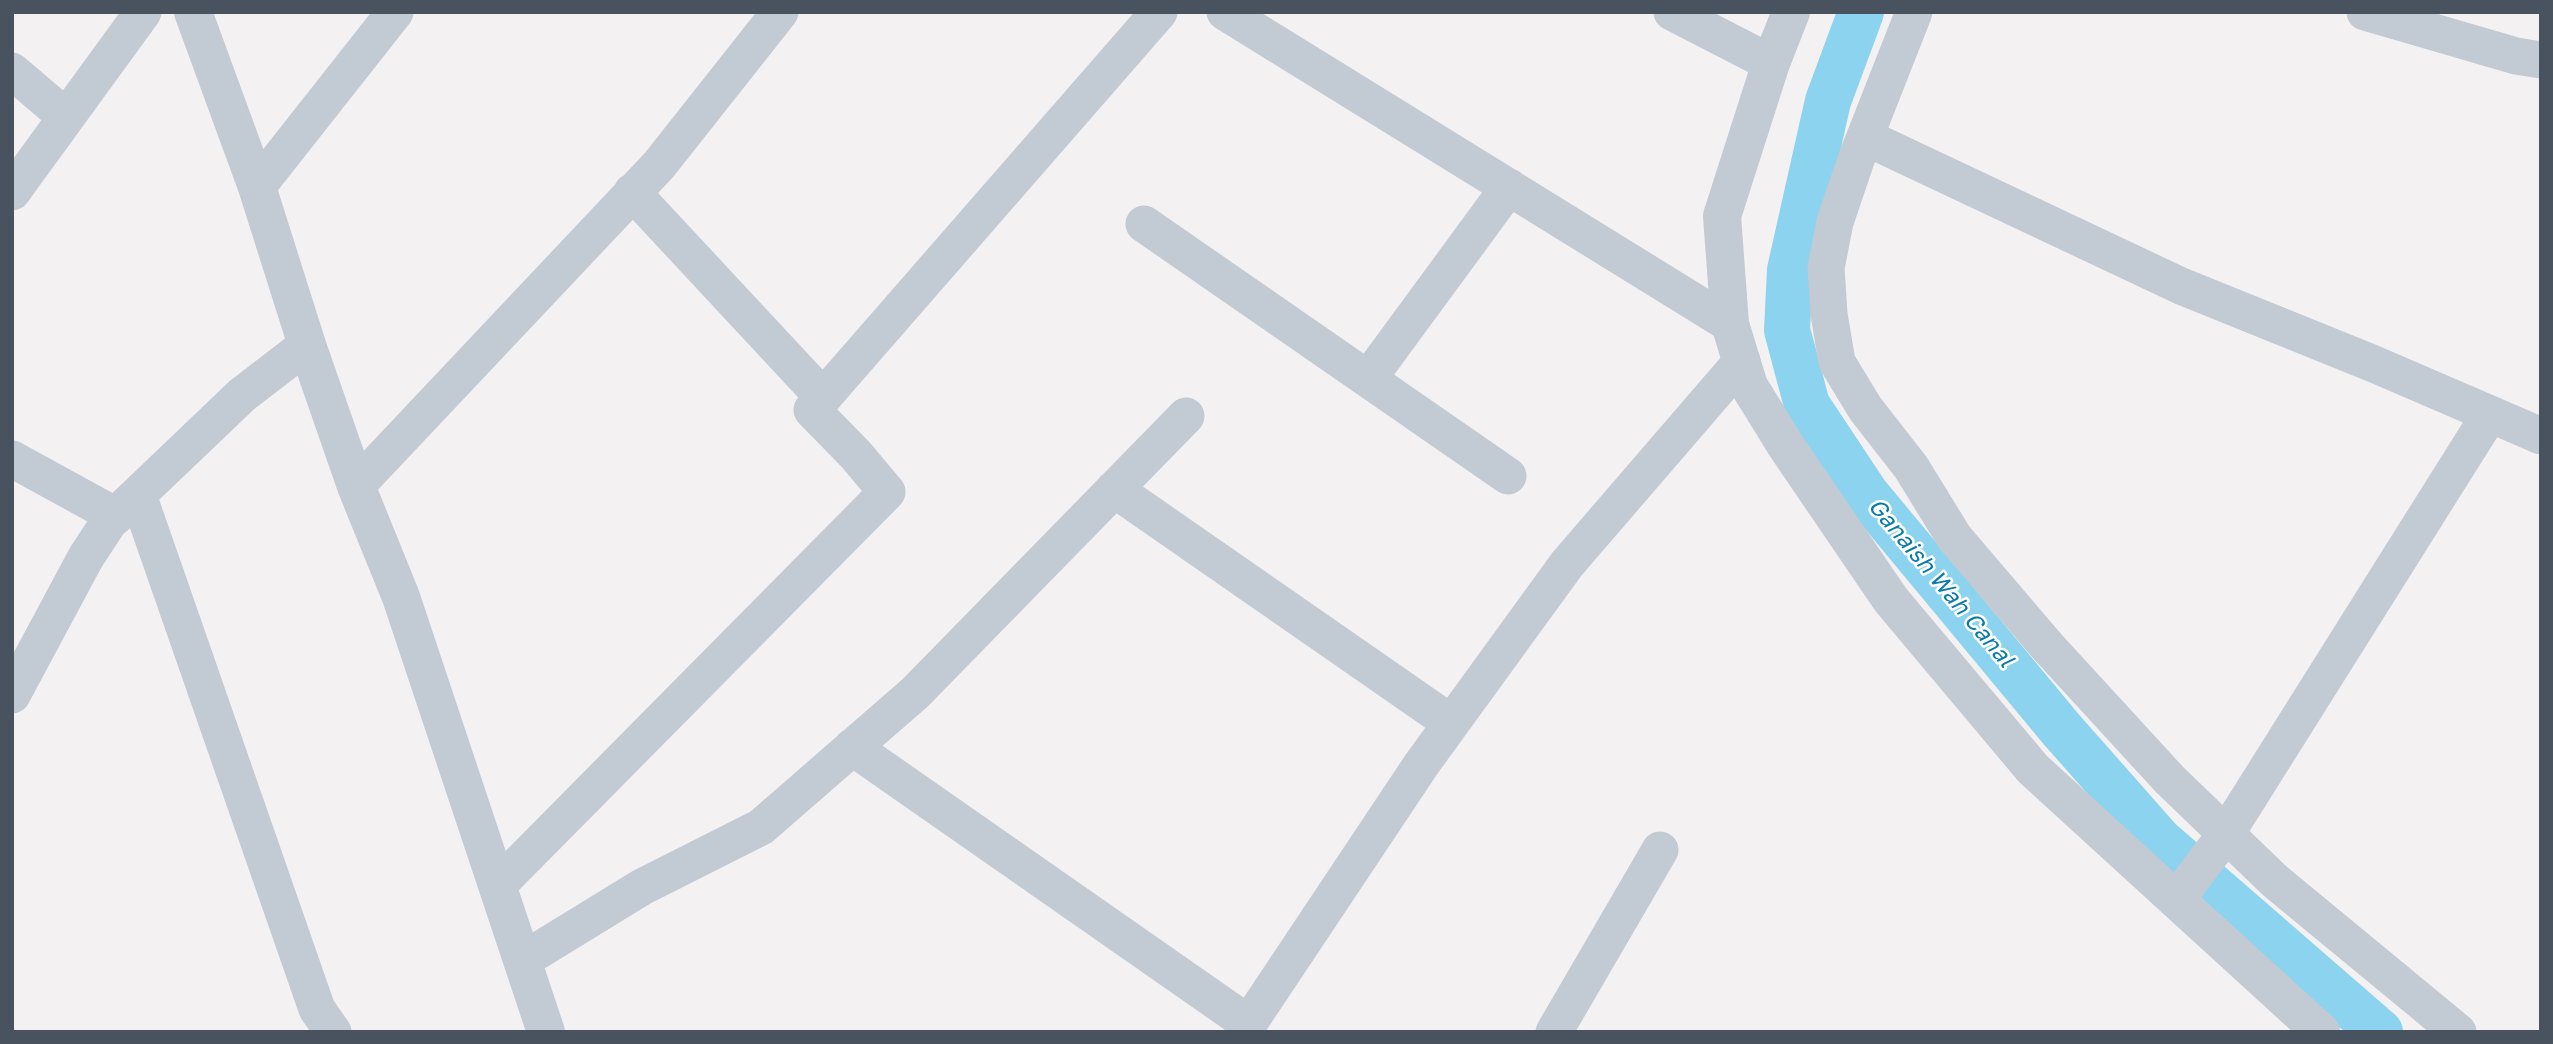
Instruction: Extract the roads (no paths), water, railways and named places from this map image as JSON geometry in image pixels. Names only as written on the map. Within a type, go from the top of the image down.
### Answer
[{"type":"street","points":[[12,192],[144,12]]},
{"type":"street","points":[[194,12],[257,187],[307,345],[356,486],[401,597],[546,1032]]},
{"type":"street","points":[[257,187],[396,12]]},
{"type":"street","points":[[356,486],[659,165],[780,12]]},
{"type":"street","points":[[497,886],[887,492],[812,410],[1159,12]]},
{"type":"street","points":[[1225,12],[1730,324]]},
{"type":"street","points":[[1672,12],[1771,63]]},
{"type":"street","points":[[1791,12],[1771,63],[1722,216],[1730,324],[1749,386],[1891,600],[2033,769],[2180,894],[2321,1032]]},
{"type":"street","points":[[1914,12],[1835,222],[1826,268],[1829,314],[1837,362],[1865,408],[1911,467],[1954,537],[2047,646],[2170,780],[2220,842],[2275,881],[2458,1032]]},
{"type":"street","points":[[2365,12],[2516,56],[2541,60]]},
{"type":"street","points":[[12,71],[66,117]]},
{"type":"street","points":[[1865,137],[2181,286],[2374,364],[2541,436]]},
{"type":"street","points":[[1368,379],[1508,187]]},
{"type":"street","points":[[632,192],[822,396]]},
{"type":"street","points":[[1144,224],[1508,476]]},
{"type":"street","points":[[12,695],[86,557],[109,522],[242,394],[307,345]]},
{"type":"street","points":[[852,747],[1246,1028],[1420,765],[1567,564],[1742,361]]},
{"type":"street","points":[[2180,894],[2220,842],[2490,414]]},
{"type":"street","points":[[523,960],[642,887],[761,827],[915,693],[1186,416]]},
{"type":"street","points":[[12,459],[127,505],[317,1009],[333,1032]]},
{"type":"street","points":[[1114,489],[1451,723]]},
{"type":"street","points":[[1554,1032],[1660,850]]},
{"type":"waterway","name":"Ganaish Wah Canal","points":[[1861,12],[1828,101],[1790,270],[1787,330],[1807,405],[1866,494],[2061,729],[2159,840],[2380,1032]]}]
